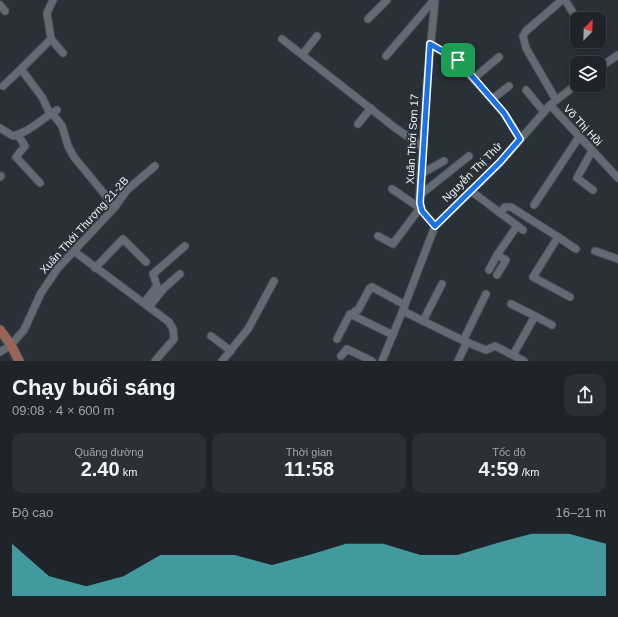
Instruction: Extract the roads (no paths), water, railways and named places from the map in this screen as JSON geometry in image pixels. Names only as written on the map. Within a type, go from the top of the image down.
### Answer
[{"type":"main road","points":[[0,330],[11,345],[19,361]]},
{"type":"street","points":[[53,0],[47,13],[51,39],[63,53]]},
{"type":"street","points":[[368,19],[387,0]]},
{"type":"street","points":[[386,56],[435,0]]},
{"type":"street","name":"Xuân Thới Sơn 17","points":[[420,208],[430,44],[435,0]]},
{"type":"street","points":[[556,100],[526,48],[523,36],[526,31],[562,0]]},
{"type":"street","points":[[565,0],[573,12]]},
{"type":"street","points":[[0,5],[6,11]]},
{"type":"street","points":[[303,54],[317,36]]},
{"type":"street","points":[[3,86],[51,39]]},
{"type":"street","points":[[282,39],[394,127],[423,147]]},
{"type":"street","points":[[430,44],[458,60],[504,113],[520,139]]},
{"type":"street","points":[[606,63],[618,55]]},
{"type":"street","points":[[474,78],[499,57]]},
{"type":"street","points":[[21,69],[62,126],[68,146],[74,157],[115,207]]},
{"type":"street","points":[[492,99],[509,86]]},
{"type":"street","name":"Nguyễn Thị Thử","points":[[382,361],[435,226],[471,191],[550,105],[570,89]]},
{"type":"street","points":[[526,90],[544,112]]},
{"type":"street","name":"Võ Thị Hồi","points":[[550,105],[618,178]]},
{"type":"street","points":[[358,124],[371,108]]},
{"type":"street","points":[[0,128],[13,136],[18,135],[29,130],[53,112]]},
{"type":"street","points":[[18,135],[24,146],[16,157],[40,183]]},
{"type":"street","points":[[534,205],[579,137]]},
{"type":"street","points":[[592,151],[577,178],[593,190]]},
{"type":"street","points":[[420,195],[469,156]]},
{"type":"street","points":[[422,174],[444,160]]},
{"type":"street","name":"Xuân Thới Thượng 21-2B","points":[[0,352],[11,345],[24,330],[41,293],[50,279],[115,207],[127,190],[155,166]]},
{"type":"street","points":[[392,189],[420,208],[435,226]]},
{"type":"street","points":[[471,191],[520,228],[497,255],[489,270]]},
{"type":"street","points":[[500,213],[506,207],[513,208],[576,249]]},
{"type":"street","points":[[378,236],[393,244],[420,208]]},
{"type":"street","points":[[558,237],[533,277],[570,297]]},
{"type":"street","points":[[95,268],[123,239],[146,262]]},
{"type":"street","points":[[146,305],[157,286],[153,274],[185,246]]},
{"type":"street","points":[[595,251],[618,259]]},
{"type":"street","points":[[75,252],[169,322],[174,335],[171,342],[155,361]]},
{"type":"street","points":[[497,255],[506,260],[497,275]]},
{"type":"street","points":[[146,305],[180,274]]},
{"type":"street","points":[[222,361],[248,329],[274,282]]},
{"type":"street","points":[[424,321],[442,284]]},
{"type":"street","points":[[355,311],[358,310],[370,288],[373,287],[424,321],[465,342],[486,350],[495,346],[514,358],[524,361]]},
{"type":"street","points":[[458,361],[486,294]]},
{"type":"street","points":[[511,304],[552,325]]},
{"type":"street","points":[[337,338],[350,314],[393,335]]},
{"type":"street","points":[[514,358],[535,316]]},
{"type":"street","points":[[211,336],[231,351]]},
{"type":"street","points":[[341,356],[347,349],[372,361]]}]
